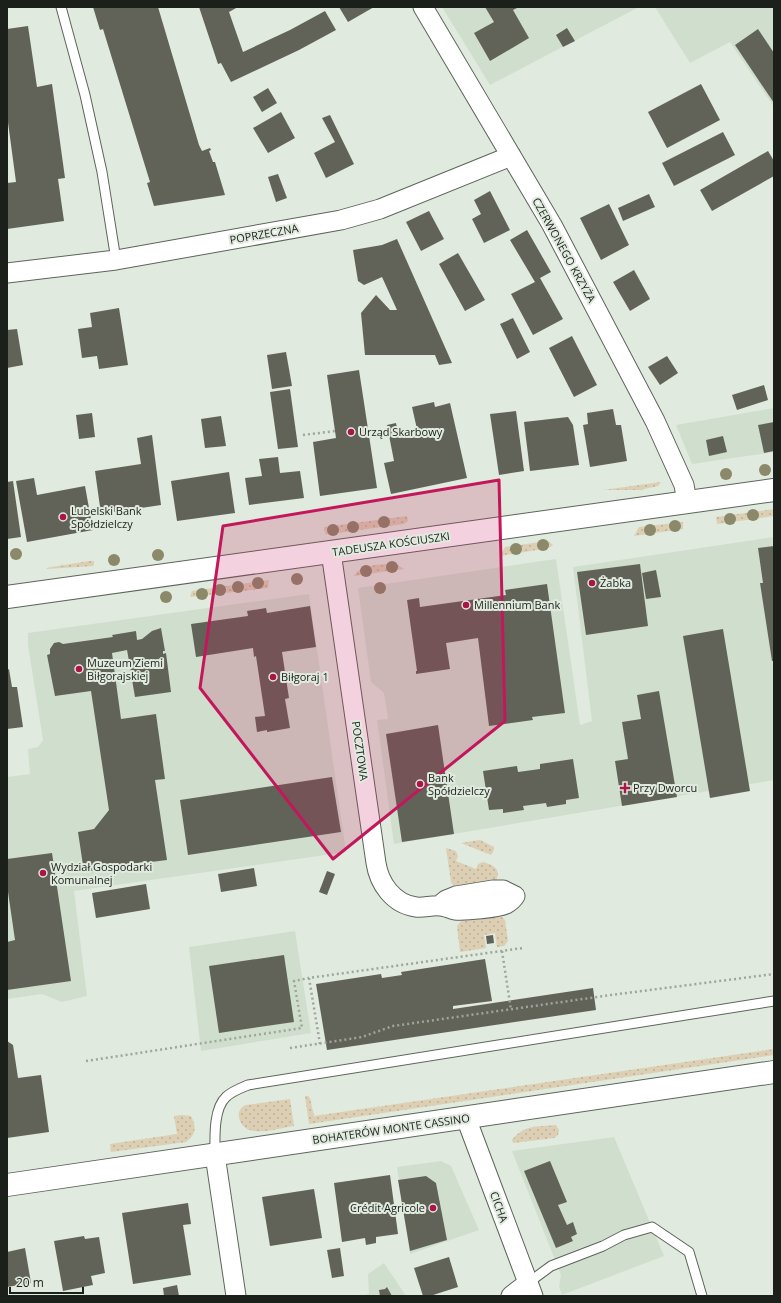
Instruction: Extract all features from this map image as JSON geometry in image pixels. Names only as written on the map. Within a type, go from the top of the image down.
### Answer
[{"type":"street","name":"CZERWONEGO KRZYŻA","points":[[423,7],[552,225],[655,421],[684,485],[687,502]]},
{"type":"street","name":"POPRZECZNA","points":[[7,273],[116,260],[363,215],[511,156]]},
{"type":"street","name":"TADEUSZA KOŚCIUSZKI","points":[[7,598],[774,490]]},
{"type":"street","name":"POCZTOWA","points":[[331,552],[377,870],[386,890],[404,903],[415,907],[440,906]]},
{"type":"street","name":"BOHATERÓW MONTE CASSINO","points":[[7,1185],[774,1072]]},
{"type":"street","name":"CICHA","points":[[466,1118],[530,1289]]},
{"type":"street","points":[[215,1155],[236,1296]]},
{"type":"street","points":[[511,1296],[530,1289]]},
{"type":"lane","points":[[61,7],[85,95],[102,172],[116,260]]},
{"type":"lane","points":[[215,1155],[218,1112],[225,1098],[236,1090],[248,1086],[774,1001]]},
{"type":"lane","points":[[530,1289],[551,1266],[603,1246],[624,1235],[652,1227],[689,1252],[702,1296]]},
{"type":"path","points":[[303,435],[335,431]]},
{"type":"path","points":[[86,1061],[302,1028],[294,980],[523,948]]},
{"type":"path","points":[[502,951],[512,1010]]},
{"type":"path","points":[[290,1048],[362,1037],[393,1026],[610,995],[774,974]]},
{"type":"path","points":[[309,978],[320,1044]]},
{"type":"highlighted area","points":[[499,480],[505,721],[333,859],[200,688],[223,526]]},
{"type":"shaded area","points":[[442,7],[639,7],[490,85]]},
{"type":"shaded area","points":[[655,7],[774,7],[774,107],[730,42],[690,63]]},
{"type":"shaded area","points":[[774,408],[774,452],[692,464],[676,425]]},
{"type":"shaded area","points":[[661,482],[658,486],[640,490],[603,490]]},
{"type":"shaded area","points":[[774,509],[774,516],[717,524],[716,517]]},
{"type":"shaded area","points":[[407,516],[408,521],[404,524],[331,534],[326,534],[324,530],[324,527]]},
{"type":"shaded area","points":[[683,522],[683,529],[634,536],[639,527]]},
{"type":"shaded area","points":[[774,537],[774,780],[394,844],[377,720],[388,719],[384,693],[371,682],[358,588],[556,559],[580,725],[592,721],[573,567]]},
{"type":"shaded area","points":[[548,541],[553,545],[549,548],[500,556],[505,547]]},
{"type":"shaded area","points":[[94,561],[93,566],[46,568]]},
{"type":"shaded area","points":[[393,563],[404,569],[354,576],[361,569],[366,567]]},
{"type":"shaded area","points":[[269,580],[268,588],[190,597],[192,591]]},
{"type":"shaded area","points":[[309,594],[346,852],[74,891],[87,996],[62,1002],[42,994],[7,999],[7,777],[30,774],[28,749],[38,747],[43,740],[28,645],[28,633]]},
{"type":"shaded area","points":[[480,840],[494,847],[491,855],[461,843]]},
{"type":"shaded area","points":[[446,848],[456,851],[458,856],[456,861],[476,869],[478,864],[483,862],[493,866],[496,868],[498,873],[496,881],[454,887],[451,882]]},
{"type":"shaded area","points":[[499,914],[505,920],[508,941],[504,946],[497,947],[495,933],[484,935],[486,948],[460,952],[457,926],[462,920]]},
{"type":"shaded area","points":[[295,931],[311,1033],[201,1051],[189,947]]},
{"type":"shaded area","points":[[774,1049],[774,1055],[309,1124],[305,1096],[310,1098],[314,1116]]},
{"type":"shaded area","points":[[290,1099],[294,1126],[254,1131],[247,1129],[242,1124],[239,1113],[241,1108],[244,1106]]},
{"type":"shaded area","points":[[174,1116],[191,1116],[195,1127],[194,1134],[186,1142],[111,1152],[110,1144],[177,1134]]},
{"type":"shaded area","points":[[556,1125],[559,1130],[558,1135],[554,1138],[513,1143],[512,1140],[522,1131],[537,1126]]},
{"type":"shaded area","points":[[614,1137],[664,1256],[562,1295],[559,1287],[561,1275],[512,1151]]},
{"type":"shaded area","points":[[441,1161],[451,1166],[479,1230],[410,1254],[397,1167]]},
{"type":"shaded area","points":[[384,1263],[406,1296],[359,1296],[369,1294],[368,1274]]},
{"type":"building","points":[[93,7],[158,7],[199,145],[202,151],[210,148],[211,150],[209,151],[213,162],[215,162],[225,195],[154,206],[147,183],[150,182],[103,29],[100,30]]},
{"type":"building","points":[[199,7],[238,7],[229,12],[243,52],[290,30],[325,11],[336,30],[299,50],[231,82],[221,63],[218,64]]},
{"type":"building","points":[[339,7],[374,7],[348,22]]},
{"type":"building","points":[[485,7],[519,7],[513,10],[529,38],[490,61],[474,33],[494,22]]},
{"type":"building","points":[[28,26],[37,87],[52,84],[65,178],[58,179],[64,221],[7,229],[7,183],[16,182],[7,115],[7,29]]},
{"type":"building","points":[[567,28],[575,41],[563,47],[556,35]]},
{"type":"building","points":[[758,29],[774,53],[774,103],[735,45]]},
{"type":"building","points":[[701,84],[720,120],[667,148],[648,112]]},
{"type":"building","points":[[268,88],[277,103],[262,112],[253,97]]},
{"type":"building","points":[[281,112],[295,138],[268,153],[253,128]]},
{"type":"building","points":[[330,115],[354,164],[326,178],[314,153],[335,142],[322,118]]},
{"type":"building","points":[[723,132],[735,155],[674,186],[662,163]]},
{"type":"building","points":[[768,151],[774,161],[774,176],[712,211],[700,190]]},
{"type":"building","points":[[278,174],[287,198],[276,202],[268,177]]},
{"type":"building","points":[[490,191],[510,230],[484,243],[472,219],[481,214],[474,200]]},
{"type":"building","points":[[649,194],[655,207],[623,221],[618,208]]},
{"type":"building","points":[[609,204],[629,245],[601,260],[580,218]]},
{"type":"building","points":[[429,211],[444,239],[421,251],[406,222]]},
{"type":"building","points":[[527,230],[551,272],[540,278],[563,319],[533,335],[511,294],[535,282],[510,240]]},
{"type":"building","points":[[397,239],[452,363],[439,365],[435,355],[365,355],[361,313],[376,295],[390,310],[397,310],[382,277],[364,285],[358,281],[353,250],[382,245]]},
{"type":"building","points":[[458,253],[485,300],[465,311],[439,264]]},
{"type":"building","points":[[634,270],[650,299],[630,311],[613,282]]},
{"type":"building","points":[[119,308],[128,365],[99,369],[97,356],[82,358],[78,329],[92,327],[90,313]]},
{"type":"building","points":[[513,318],[530,352],[517,359],[500,324]]},
{"type":"building","points":[[17,329],[23,365],[7,368],[7,330]]},
{"type":"building","points":[[572,336],[597,385],[574,397],[549,348]]},
{"type":"building","points":[[286,352],[292,386],[272,389],[267,355]]},
{"type":"building","points":[[667,356],[678,373],[660,385],[648,367]]},
{"type":"building","name":"Urząd Skarbowy","points":[[359,370],[377,488],[320,496],[313,442],[336,438],[327,375]]},
{"type":"building","points":[[764,385],[768,400],[737,410],[732,395]]},
{"type":"building","points":[[290,389],[298,447],[278,449],[270,392]]},
{"type":"building","points":[[434,402],[435,407],[450,403],[467,478],[391,494],[384,463],[394,461],[387,425],[396,423],[398,433],[417,429],[412,407]]},
{"type":"building","points":[[613,409],[616,425],[621,425],[627,461],[590,467],[583,425],[588,424],[587,413]]},
{"type":"building","points":[[516,411],[524,471],[499,475],[490,414]]},
{"type":"building","points":[[92,413],[95,437],[79,439],[76,415]]},
{"type":"building","points":[[221,416],[226,446],[205,448],[201,419]]},
{"type":"building","points":[[568,417],[573,425],[579,465],[530,471],[524,422]]},
{"type":"building","points":[[774,422],[774,451],[764,453],[758,425]]},
{"type":"building","points":[[152,435],[161,505],[101,514],[95,471],[141,464],[137,438]]},
{"type":"building","points":[[723,436],[727,452],[709,456],[706,440]]},
{"type":"building","points":[[278,457],[280,473],[300,471],[304,498],[249,505],[245,478],[262,476],[259,459]]},
{"type":"building","points":[[229,472],[235,513],[177,521],[171,481]]},
{"type":"building","points":[[34,478],[37,495],[85,486],[93,530],[27,542],[16,481]]},
{"type":"building","points":[[13,481],[21,537],[7,539],[7,482]]},
{"type":"building","points":[[774,546],[774,661],[772,661],[760,583],[763,583],[758,548]]},
{"type":"building","points":[[640,564],[648,626],[586,635],[577,572]]},
{"type":"building","points":[[656,570],[661,597],[646,599],[642,573]]},
{"type":"building","points":[[547,584],[565,713],[532,717],[533,720],[489,726],[478,638],[446,643],[450,669],[416,674],[417,671],[407,600],[419,598],[420,607],[506,595],[505,590]]},
{"type":"building","name":"Biłgoraj 1","points":[[310,606],[316,647],[282,652],[289,698],[285,699],[290,728],[267,732],[267,730],[257,732],[255,717],[265,716],[256,656],[254,657],[253,648],[196,657],[191,624],[248,616],[247,611],[266,608],[267,613]]},
{"type":"building","points":[[161,628],[165,651],[163,651],[163,654],[166,653],[171,692],[135,697],[131,674],[133,674],[133,671],[131,672],[127,650],[112,653],[121,719],[156,714],[165,779],[155,780],[167,860],[143,862],[84,872],[78,832],[94,829],[109,810],[91,691],[55,696],[47,655],[50,654],[50,649],[54,643],[59,642],[63,644],[113,637],[112,635],[136,631],[137,640],[142,639],[152,631]]},
{"type":"building","points":[[723,629],[750,791],[710,798],[683,636]]},
{"type":"building","points":[[9,669],[12,687],[17,687],[23,727],[7,729],[7,670]]},
{"type":"building","points":[[659,691],[677,797],[622,806],[615,761],[628,759],[622,722],[641,719],[637,695]]},
{"type":"building","name":"Bank Spółdzielczy","points":[[438,725],[454,834],[402,842],[386,734]]},
{"type":"building","points":[[573,759],[579,798],[566,800],[566,804],[547,807],[546,803],[523,806],[524,810],[503,813],[503,809],[489,810],[483,771],[517,766],[518,772],[540,769],[540,764]]},
{"type":"building","points":[[332,777],[341,832],[188,855],[180,800]]},
{"type":"building","points":[[52,853],[71,981],[7,990],[7,942],[15,940],[7,885],[7,859]]},
{"type":"building","points":[[254,868],[257,886],[221,892],[218,874]]},
{"type":"building","points":[[327,871],[335,874],[327,895],[319,892]]},
{"type":"building","points":[[146,884],[150,909],[96,918],[92,893]]},
{"type":"building","points":[[493,935],[494,943],[487,944],[486,936]]},
{"type":"building","points":[[284,955],[294,1022],[219,1033],[209,966]]},
{"type":"building","points":[[485,959],[492,1001],[453,1006],[453,1009],[593,988],[596,1010],[327,1050],[316,984],[381,974],[382,978],[402,975],[401,972]]},
{"type":"building","points":[[7,1041],[13,1045],[18,1078],[41,1075],[49,1132],[7,1138]]},
{"type":"building","points":[[550,1161],[567,1202],[558,1205],[567,1225],[573,1222],[577,1234],[571,1237],[573,1241],[556,1248],[524,1171]]},
{"type":"building","points":[[390,1175],[398,1234],[376,1237],[376,1243],[366,1245],[365,1238],[342,1242],[334,1183]]},
{"type":"building","points":[[426,1176],[436,1183],[447,1240],[410,1251],[398,1180]]},
{"type":"building","points":[[314,1189],[322,1238],[270,1246],[262,1197]]},
{"type":"building","points":[[188,1203],[191,1224],[183,1225],[191,1275],[133,1284],[122,1213]]},
{"type":"building","points":[[84,1236],[85,1239],[99,1237],[105,1273],[91,1276],[93,1285],[63,1291],[54,1241]]},
{"type":"building","points":[[25,1248],[31,1283],[7,1287],[7,1252]]},
{"type":"building","points":[[340,1248],[344,1276],[332,1278],[327,1250]]},
{"type":"building","points":[[449,1257],[458,1287],[430,1296],[423,1296],[414,1268]]},
{"type":"building","points":[[177,1285],[179,1296],[164,1296],[163,1288]]},
{"type":"building","points":[[387,1287],[392,1296],[380,1296],[379,1290]]},
{"type":"place","name":"Urząd Skarbowy","points":[[351,432]]},
{"type":"place","name":"Lubelski Bank Spółdzielczy","points":[[63,517]]},
{"type":"place","name":"Żabka","points":[[592,583]]},
{"type":"place","name":"Millennium Bank","points":[[466,605]]},
{"type":"place","name":"Muzeum Ziemi Biłgorajskiej","points":[[79,669]]},
{"type":"place","name":"Biłgoraj 1","points":[[273,677]]},
{"type":"place","name":"Bank Spółdzielczy","points":[[420,784]]},
{"type":"place","name":"Przy Dworcu","points":[[625,788]]},
{"type":"place","name":"Wydział Gospodarki Komunalnej","points":[[43,873]]},
{"type":"place","name":"Crédit Agricole","points":[[433,1208]]}]
